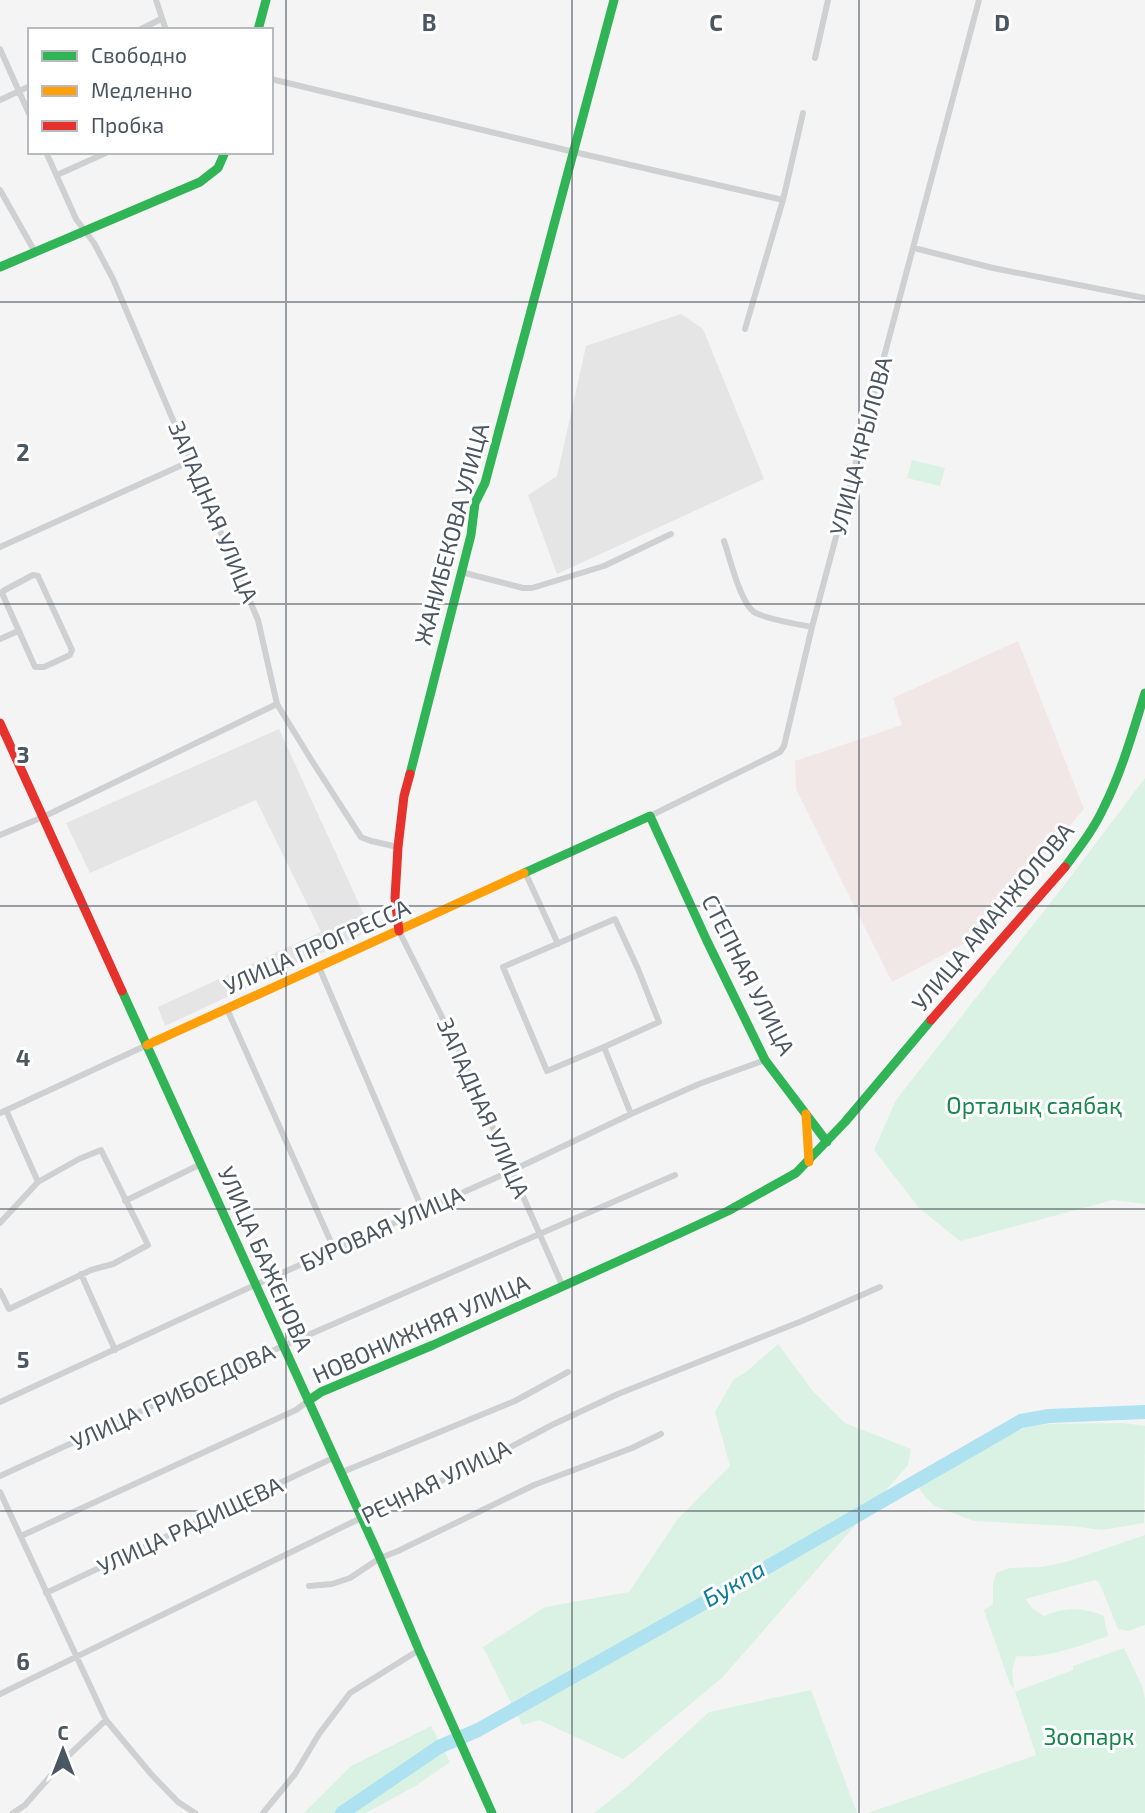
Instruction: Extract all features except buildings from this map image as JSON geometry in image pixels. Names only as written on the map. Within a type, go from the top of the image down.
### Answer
[{"type":"main road","points":[[259,28],[266,0]]},
{"type":"main road","name":"ЖАНИБЕКОВА УЛИЦА","points":[[399,931],[395,898],[404,796],[471,535],[475,503],[485,483],[614,0]]},
{"type":"main road","points":[[0,267],[200,182],[218,168],[225,154]]},
{"type":"main road","name":"УЛИЦА АМАНЖОЛОВА","points":[[827,1142],[1064,868],[1090,833],[1121,768],[1145,693]]},
{"type":"main road","name":"УЛИЦА БАЖЕНОВА","points":[[0,723],[4,740],[43,817],[147,1045],[380,1558],[492,1813]]},
{"type":"main road","name":"УЛИЦА ПРОГРЕССА","points":[[147,1045],[650,816]]},
{"type":"main road","name":"СТЕПНАЯ УЛИЦА","points":[[650,816],[765,1060],[827,1142]]},
{"type":"main road","points":[[806,1112],[809,1162]]},
{"type":"main road","name":"НОВОНИЖНЯЯ УЛИЦА","points":[[308,1401],[321,1392],[433,1345],[728,1211],[796,1173],[827,1142]]},
{"type":"street","points":[[156,0],[165,28]]},
{"type":"street","points":[[815,58],[828,0]]},
{"type":"street","name":"УЛИЦА КРЫЛОВА","points":[[650,816],[780,752],[786,739],[812,627],[979,0]]},
{"type":"street","points":[[143,28],[161,19]]},
{"type":"street","points":[[0,50],[28,111]]},
{"type":"street","points":[[273,79],[783,200]]},
{"type":"street","points":[[0,100],[28,87]]},
{"type":"street","points":[[745,328],[783,200],[803,113]]},
{"type":"street","name":"ЗАПАДНАЯ УЛИЦА","points":[[47,154],[76,219],[113,279],[258,620],[277,704],[361,836],[398,847]]},
{"type":"street","points":[[57,175],[104,154]]},
{"type":"street","points":[[0,190],[35,252]]},
{"type":"street","points":[[914,248],[993,268],[1145,298]]},
{"type":"street","points":[[0,547],[191,461]]},
{"type":"street","points":[[461,572],[532,588],[604,566],[671,534]]},
{"type":"street","points":[[724,541],[744,600],[750,609],[760,615],[812,627]]},
{"type":"street","points":[[36,575],[72,653],[37,668],[18,631],[2,592],[36,575]]},
{"type":"street","points":[[0,639],[18,631]]},
{"type":"street","points":[[0,835],[43,817],[277,704]]},
{"type":"street","points":[[526,872],[558,944]]},
{"type":"street","points":[[615,919],[659,1022],[604,1047],[547,1071],[503,967],[615,919]]},
{"type":"street","name":"ЗАПАДНАЯ УЛИЦА","points":[[399,931],[459,1051],[563,1287]]},
{"type":"street","points":[[319,967],[423,1211]]},
{"type":"street","points":[[227,1009],[335,1251]]},
{"type":"street","name":"УЛИЦА ПРОГРЕССА","points":[[3,1111],[147,1045]]},
{"type":"street","points":[[604,1047],[631,1114]]},
{"type":"street","name":"БУРОВАЯ УЛИЦА","points":[[0,1402],[631,1114],[699,1084],[765,1060]]},
{"type":"street","points":[[3,1111],[38,1182]]},
{"type":"street","points":[[0,1223],[38,1182],[79,1159],[102,1150],[148,1245],[113,1264],[81,1274],[9,1309],[0,1291]]},
{"type":"street","points":[[125,1201],[201,1164]]},
{"type":"street","name":"УЛИЦА ГРИБОЕДОВА","points":[[0,1476],[283,1346],[675,1175]]},
{"type":"street","points":[[81,1274],[115,1350]]},
{"type":"street","name":"РЕЧНАЯ УЛИЦА","points":[[0,1694],[618,1394],[880,1287]]},
{"type":"street","points":[[340,1473],[515,1401],[568,1372]]},
{"type":"street","name":"НОВОНИЖНЯЯ УЛИЦА","points":[[21,1536],[296,1410],[308,1401]]},
{"type":"street","points":[[309,1586],[332,1584],[349,1578],[380,1558],[534,1485],[632,1448],[661,1434]]},
{"type":"street","name":"УЛИЦА РАДИЩЕВА","points":[[46,1593],[333,1458]]},
{"type":"street","points":[[0,1492],[106,1720],[150,1774],[178,1802],[195,1813]]},
{"type":"street","points":[[263,1813],[295,1774],[319,1734],[350,1693],[419,1650]]},
{"type":"street","points":[[13,1813],[26,1805],[69,1755],[106,1720]]},
{"type":"shaded area","points":[[681,314],[703,329],[764,479],[557,574],[528,495],[557,476],[586,346]]},
{"type":"shaded area","points":[[1018,641],[1084,809],[973,939],[892,982],[796,789],[795,761],[902,725],[893,698]]},
{"type":"shaded area","points":[[279,729],[371,930],[165,1026],[158,1007],[321,932],[256,800],[90,873],[66,823]]},
{"type":"green space","points":[[912,460],[945,468],[940,486],[907,478]]},
{"type":"green space","name":"Орталық саябақ","points":[[1145,778],[1145,1204],[1113,1200],[960,1241],[919,1208],[874,1150],[896,1100]]},
{"type":"green space","points":[[778,1344],[812,1390],[845,1423],[911,1449],[908,1465],[722,1678],[623,1759],[539,1720],[522,1725],[483,1647],[545,1607],[629,1592],[677,1520],[730,1466],[715,1412],[734,1379]]},
{"type":"green space","points":[[1124,1423],[1145,1426],[1144,1523],[1102,1530],[974,1521],[934,1506],[917,1484],[1027,1427],[1048,1424]]},
{"type":"green space","points":[[1145,1535],[1145,1625],[1128,1631],[1118,1629],[1099,1582],[1095,1580],[1025,1599],[1033,1609],[1044,1616],[1074,1609],[1104,1616],[1108,1636],[1051,1654],[1016,1656],[1012,1671],[1014,1689],[984,1610],[993,1604],[996,1573],[1010,1568],[1041,1567],[1066,1562]]},
{"type":"green space","name":"Зоопарк","points":[[1124,1648],[1142,1686],[1145,1699],[1145,1813],[868,1813],[1036,1755],[1015,1692],[1073,1670],[1073,1666]]},
{"type":"green space","points":[[811,1690],[857,1813],[594,1813],[627,1787],[709,1712]]},
{"type":"green space","points":[[431,1726],[450,1762],[417,1785],[366,1813],[304,1813],[351,1766]]},
{"type":"waterway","name":"Букпа","points":[[342,1813],[439,1747],[478,1730],[1021,1421],[1049,1416],[1145,1412]]},
{"type":"traffic: fast","points":[[259,28],[266,0]]},
{"type":"traffic: fast","points":[[410,774],[471,535],[475,503],[485,483],[614,0]]},
{"type":"traffic: fast","points":[[0,267],[200,182],[218,168],[224,154]]},
{"type":"traffic: fast","points":[[1065,867],[1100,815],[1127,751],[1145,693]]},
{"type":"traffic: fast","points":[[524,873],[650,816],[765,1060],[827,1142]]},
{"type":"traffic: fast","points":[[122,991],[380,1558],[492,1813]]},
{"type":"traffic: fast","points":[[308,1401],[321,1392],[433,1345],[728,1211],[796,1173],[845,1122],[931,1020]]},
{"type":"traffic: slow","points":[[147,1045],[524,873]]},
{"type":"traffic: slow","points":[[806,1114],[809,1162]]},
{"type":"traffic: jam","points":[[0,723],[122,991]]},
{"type":"traffic: jam","points":[[399,931],[395,898],[398,847],[404,796],[410,774]]},
{"type":"traffic: jam","points":[[931,1020],[1065,867]]}]
